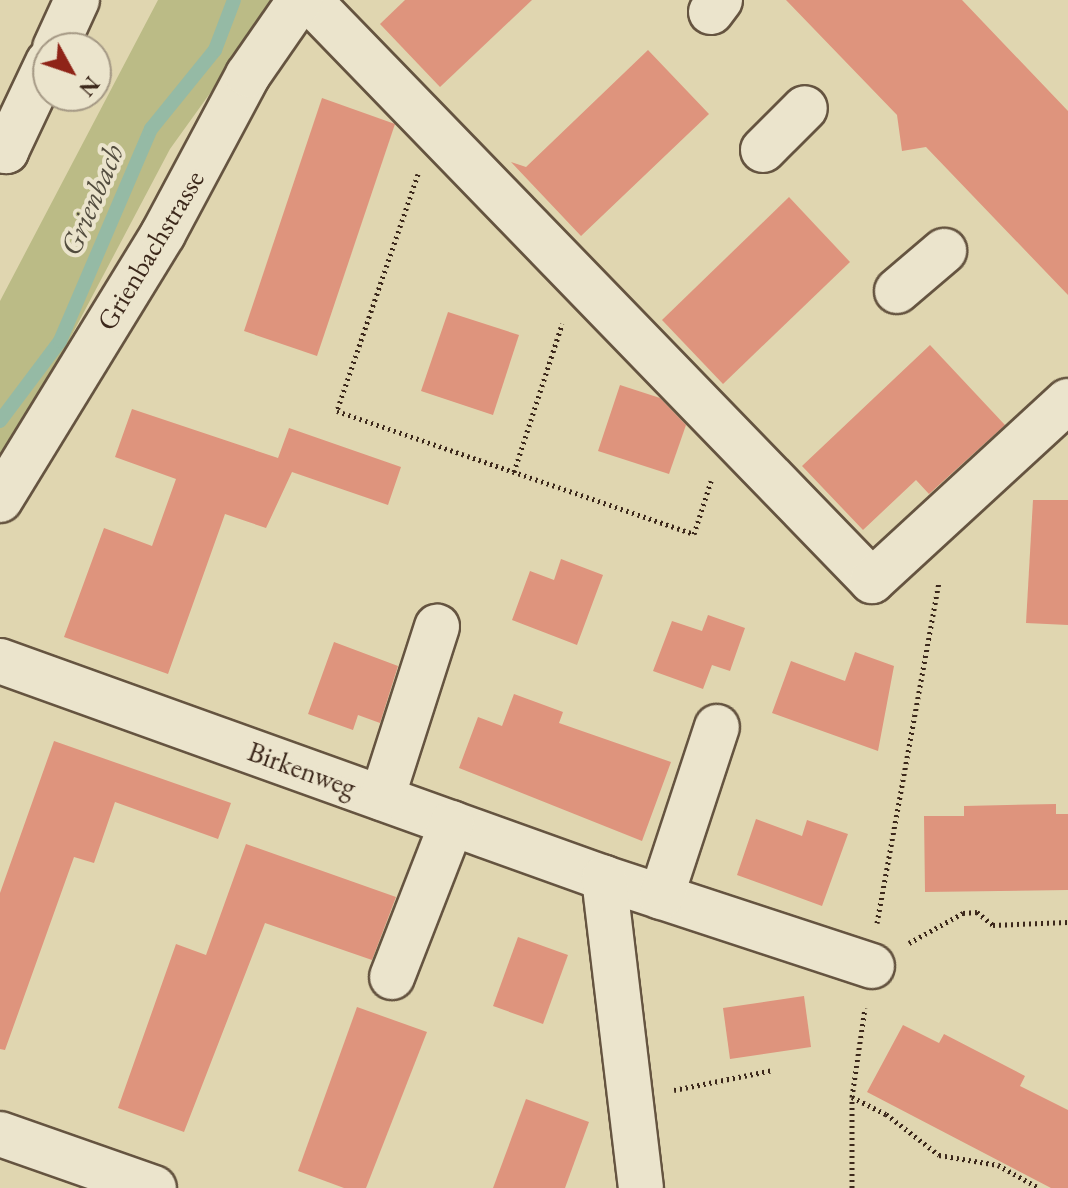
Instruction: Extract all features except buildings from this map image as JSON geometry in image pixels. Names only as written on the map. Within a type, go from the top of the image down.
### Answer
[{"type":"street","points":[[62,32],[77,0]]},
{"type":"street","name":"Grienbachstrasse","points":[[0,500],[163,234],[248,75],[300,0]]},
{"type":"street","points":[[309,0],[872,581],[1068,401]]},
{"type":"street","points":[[2,154],[32,94]]},
{"type":"street","points":[[763,150],[805,108]]},
{"type":"street","points":[[897,291],[944,251]]},
{"type":"street","points":[[382,798],[437,627]]},
{"type":"street","name":"Birkenweg","points":[[0,661],[604,878],[873,960]]},
{"type":"street","points":[[661,897],[717,727]]},
{"type":"street","points":[[392,977],[452,823]]},
{"type":"street","points":[[604,878],[641,1188]]},
{"type":"street","points":[[0,1134],[129,1184]]},
{"type":"path","points":[[433,128],[337,411],[694,534],[705,497]]},
{"type":"path","points":[[514,472],[578,277]]},
{"type":"path","points":[[852,1188],[852,1097],[947,534],[938,521]]},
{"type":"path","points":[[873,960],[895,956],[922,933],[963,913],[977,912],[993,925],[1068,922]]},
{"type":"path","points":[[630,1099],[773,1070]]},
{"type":"path","points":[[852,1097],[886,1114],[939,1155],[998,1165],[1039,1188]]},
{"type":"green space","points":[[158,0],[277,0],[170,149],[0,471],[0,301],[99,112],[112,112],[112,88]]},
{"type":"waterway","name":"Grienbach","points":[[0,421],[60,341],[151,129],[215,50],[234,0]]}]
